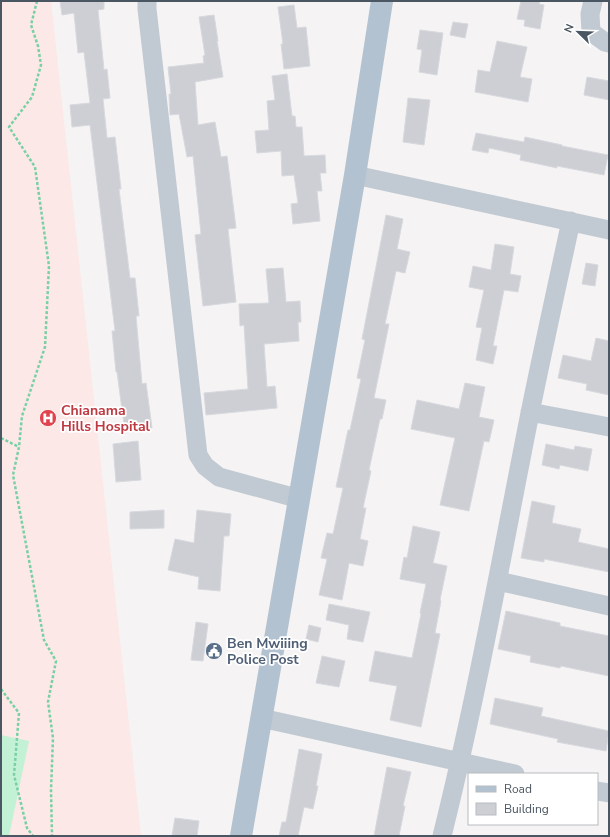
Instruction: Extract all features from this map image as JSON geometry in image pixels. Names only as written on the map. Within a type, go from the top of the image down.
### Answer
[{"type":"main road","points":[[241,836],[356,176],[382,1]]},
{"type":"street","points":[[147,1],[198,454],[205,466],[219,477],[300,499]]},
{"type":"street","points":[[593,1],[590,14],[591,32],[609,43]]},
{"type":"street","points":[[356,176],[609,230]]},
{"type":"street","points":[[442,836],[460,763],[498,581],[530,412],[571,221]]},
{"type":"street","points":[[530,412],[609,427]]},
{"type":"street","points":[[498,581],[609,606]]},
{"type":"street","points":[[261,718],[510,773]]},
{"type":"street","points":[[598,791],[609,793]]},
{"type":"path","points":[[37,1],[31,25],[38,46],[41,65],[32,97],[9,127],[35,167],[49,266],[45,347],[22,416],[13,475],[44,640],[56,661],[48,702],[53,738],[51,790],[52,836]]},
{"type":"path","points":[[1,438],[18,447]]},
{"type":"path","points":[[1,689],[18,713],[14,775],[27,828],[33,836]]},
{"type":"shaded area","name":"Chianama Hills Hospital","points":[[1,1],[51,1],[141,836],[1,836]]},
{"type":"green space","points":[[1,735],[29,741],[9,836],[1,836]]},
{"type":"building","points":[[60,1],[104,1],[104,9],[98,10],[104,70],[107,69],[110,98],[103,99],[107,138],[115,137],[121,189],[119,189],[130,278],[135,278],[139,316],[136,316],[142,384],[146,383],[152,428],[125,432],[116,372],[112,331],[115,331],[90,125],[72,127],[70,105],[90,103],[84,52],[78,53],[74,13],[62,15]]},
{"type":"building","points":[[521,1],[540,1],[539,4],[544,5],[540,29],[524,26],[525,20],[517,19]]},
{"type":"building","points":[[294,5],[297,28],[306,27],[310,66],[284,69],[281,44],[283,44],[278,7]]},
{"type":"building","points":[[214,15],[223,77],[195,82],[198,125],[215,122],[221,157],[227,156],[236,228],[228,229],[236,302],[203,306],[195,235],[201,234],[193,156],[187,157],[179,114],[170,115],[169,94],[171,94],[168,67],[204,63],[203,56],[205,55],[199,17]]},
{"type":"building","points":[[453,22],[468,24],[465,38],[450,35]]},
{"type":"building","points":[[420,30],[443,33],[437,75],[419,72],[422,50],[417,49]]},
{"type":"building","points":[[497,41],[527,47],[520,77],[532,79],[528,102],[475,92],[478,70],[490,72]]},
{"type":"building","points":[[287,74],[292,116],[295,116],[296,127],[302,127],[304,156],[325,155],[326,173],[320,173],[322,191],[317,191],[320,221],[293,224],[291,204],[298,203],[294,175],[282,176],[281,151],[257,153],[255,131],[269,130],[267,101],[275,100],[272,76]]},
{"type":"building","points":[[587,77],[609,81],[609,100],[584,95]]},
{"type":"building","points":[[408,98],[430,100],[424,145],[403,142]]},
{"type":"building","points":[[476,133],[524,142],[525,137],[608,155],[604,175],[557,166],[557,168],[520,160],[521,155],[489,148],[488,153],[472,150]]},
{"type":"building","points":[[386,215],[403,219],[397,249],[410,252],[405,273],[396,271],[385,324],[389,324],[374,398],[386,400],[382,419],[380,419],[369,470],[371,471],[363,508],[366,508],[360,539],[368,541],[363,566],[349,563],[342,600],[319,595],[327,559],[321,558],[327,533],[333,534],[343,488],[336,487],[361,379],[357,378],[365,340],[362,339]]},
{"type":"building","points":[[495,244],[514,247],[510,274],[521,276],[518,292],[504,290],[493,346],[497,346],[493,364],[476,360],[482,328],[476,327],[484,290],[469,287],[473,266],[491,270]]},
{"type":"building","points":[[586,263],[598,265],[595,286],[582,284]]},
{"type":"building","points":[[283,268],[286,302],[300,301],[301,322],[298,322],[299,341],[264,344],[267,387],[275,386],[277,408],[206,415],[204,393],[248,389],[244,325],[240,326],[239,304],[269,303],[266,269]]},
{"type":"building","points":[[596,338],[609,341],[609,395],[586,390],[587,384],[558,378],[563,355],[591,361]]},
{"type":"building","points":[[465,383],[485,387],[479,417],[494,420],[489,442],[484,441],[469,511],[440,505],[455,438],[411,429],[417,400],[459,409]]},
{"type":"building","points":[[138,441],[141,480],[116,482],[113,444]]},
{"type":"building","points":[[546,444],[574,450],[575,446],[592,449],[588,471],[560,465],[559,469],[542,465]]},
{"type":"building","points":[[532,501],[555,506],[552,523],[581,529],[578,542],[609,549],[609,572],[544,559],[544,562],[521,558]]},
{"type":"building","points":[[164,510],[164,528],[130,529],[130,512]]},
{"type":"building","points":[[197,510],[231,514],[229,536],[224,536],[220,591],[198,589],[199,577],[168,570],[175,539],[194,543]]},
{"type":"building","points":[[413,526],[440,532],[433,563],[447,566],[435,633],[440,634],[421,727],[390,720],[397,686],[369,681],[375,651],[412,658],[426,584],[400,579],[404,557],[407,558]]},
{"type":"building","points":[[329,604],[370,612],[363,642],[347,639],[349,625],[326,620]]},
{"type":"building","points":[[506,611],[560,623],[560,626],[609,636],[609,676],[561,666],[560,668],[530,662],[531,656],[498,649]]},
{"type":"building","points":[[196,622],[208,624],[203,661],[191,660]]},
{"type":"building","points":[[309,625],[321,628],[318,642],[306,639]]},
{"type":"building","points":[[322,656],[345,661],[339,687],[316,683]]},
{"type":"building","points":[[495,698],[543,708],[541,716],[609,731],[606,751],[557,742],[558,739],[490,724]]},
{"type":"building","points":[[299,749],[322,754],[316,786],[318,786],[313,809],[304,807],[298,836],[279,836],[282,822],[286,822]]},
{"type":"building","points":[[387,767],[411,772],[403,806],[405,806],[399,836],[374,836]]},
{"type":"building","points":[[175,818],[199,821],[197,836],[172,836]]},
{"type":"place","name":"Chianama Hills Hospital","points":[[48,418]]},
{"type":"place","name":"Ben Mwiiing Police Post","points":[[214,651]]}]
